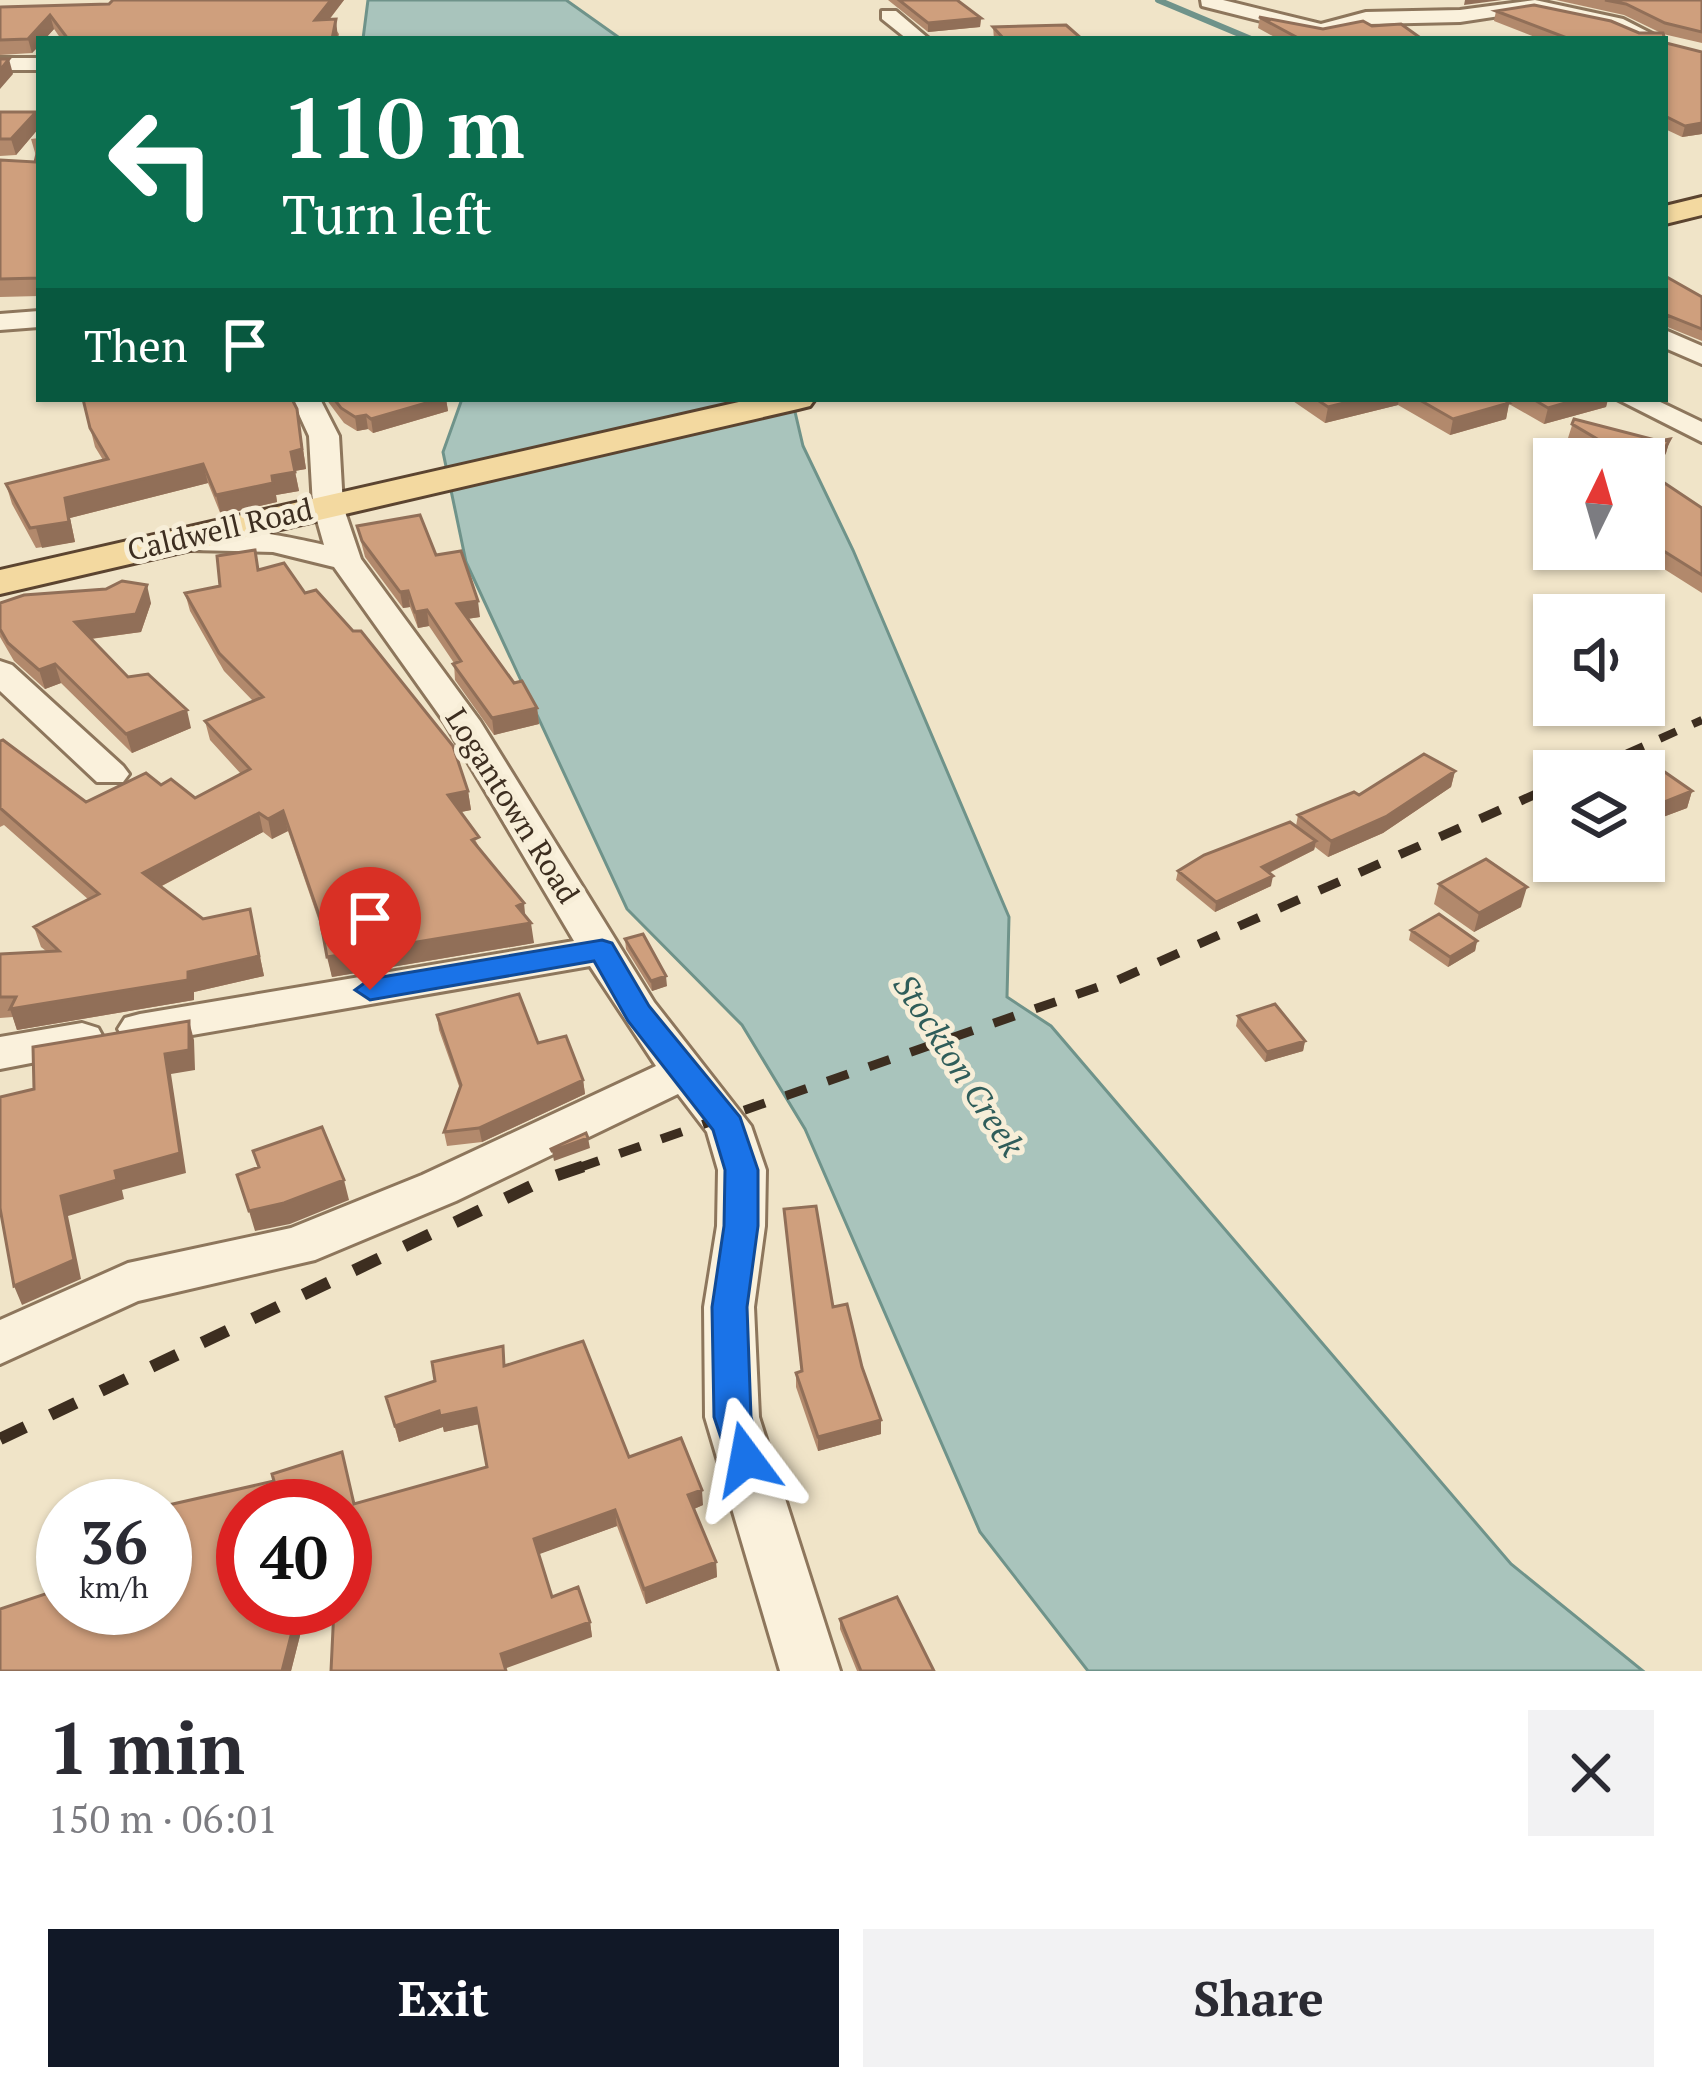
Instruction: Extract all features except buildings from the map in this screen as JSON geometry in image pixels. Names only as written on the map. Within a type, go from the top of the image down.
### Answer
[{"type":"main road","points":[[1668,213],[1702,206]]},
{"type":"main road","name":"Caldwell Road","points":[[0,581],[784,402]]},
{"type":"street","points":[[1209,2],[1321,30],[1345,28],[1366,18],[1460,16],[1532,5],[1616,23],[1645,36]]},
{"type":"street","points":[[889,15],[915,36]]},
{"type":"street","points":[[0,64],[36,64]]},
{"type":"street","points":[[0,322],[36,319]]},
{"type":"street","points":[[1668,339],[1702,356]]},
{"type":"street","name":"Logantown Road","points":[[307,402],[324,436],[328,506],[345,560],[462,722],[639,1013],[728,1126],[742,1170],[741,1226],[729,1307],[733,1417],[810,1671]]},
{"type":"street","points":[[1637,402],[1702,433]]},
{"type":"street","points":[[175,540],[273,542],[345,560]]},
{"type":"street","points":[[0,672],[110,774]]},
{"type":"street","points":[[0,1053],[602,950]]},
{"type":"street","points":[[0,1343],[128,1282],[298,1246],[439,1188],[686,1071]]},
{"type":"water","points":[[368,0],[566,0],[617,36],[363,36]]},
{"type":"water","name":"Stockton Creek","points":[[461,402],[793,402],[803,446],[853,550],[1009,917],[1007,997],[1051,1026],[1511,1564],[1643,1671],[1088,1671],[980,1532],[805,1129],[742,1025],[627,909],[466,562],[443,452]]},
{"type":"waterway","points":[[1158,0],[1244,36]]},
{"type":"railway","points":[[1634,750],[1702,720]]},
{"type":"railway","points":[[578,1168],[1118,980],[1533,795]]},
{"type":"railway","points":[[0,1439],[546,1179],[587,1165]]},
{"type":"route","points":[[370,990],[602,950],[639,1013],[728,1126],[742,1170],[741,1226],[729,1307],[733,1417],[746,1459]]}]
